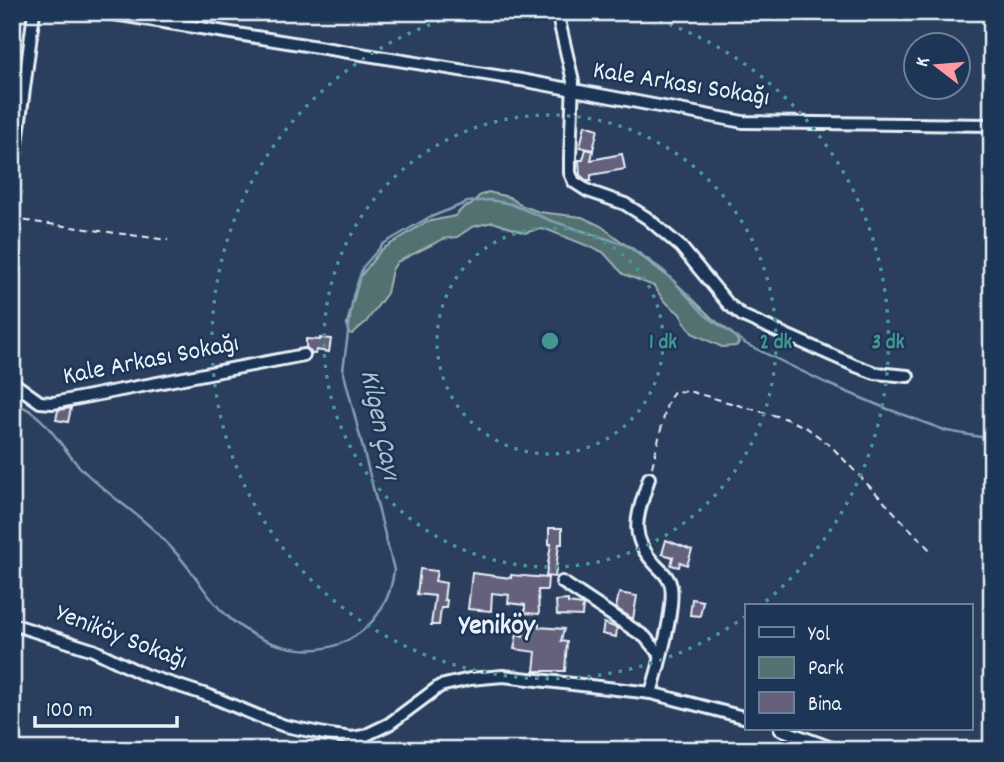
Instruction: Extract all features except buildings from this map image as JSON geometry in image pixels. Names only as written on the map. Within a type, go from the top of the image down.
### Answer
[{"type":"street","points":[[12,181],[34,12]]},
{"type":"street","name":"Kale Arkası Sokağı","points":[[102,12],[743,122],[992,125]]},
{"type":"street","name":"Kale Arkası Sokağı","points":[[557,12],[571,66],[574,91]]},
{"type":"street","points":[[574,91],[570,173],[580,187],[625,204],[647,218],[681,247],[729,304],[743,316],[875,373],[908,376]]},
{"type":"street","name":"Kale Arkası Sokağı","points":[[12,382],[46,404],[304,355]]},
{"type":"street","points":[[649,478],[636,528],[639,544],[670,582],[671,598],[661,656],[651,693]]},
{"type":"street","points":[[562,582],[645,636],[661,656]]},
{"type":"street","name":"Yeniköy Sokağı","points":[[12,624],[93,649],[145,675],[210,696],[285,726],[352,738],[381,728],[440,686],[470,679],[503,676],[531,677],[651,693],[745,717]]},
{"type":"street","points":[[783,730],[837,750]]},
{"type":"path","points":[[12,219],[168,240]]},
{"type":"path","points":[[649,478],[669,397],[677,390],[692,392],[787,419],[807,428],[831,446],[931,551]]},
{"type":"green space","points":[[488,192],[509,197],[539,212],[582,217],[601,226],[674,281],[734,335],[739,343],[736,346],[722,347],[692,333],[679,313],[664,301],[654,286],[623,274],[603,252],[548,230],[538,229],[525,233],[493,222],[472,227],[457,237],[443,239],[397,262],[392,270],[387,293],[366,322],[352,334],[348,333],[347,323],[360,277],[381,250],[426,222],[455,216]]},
{"type":"waterway","name":"Kilgen Çayı","points":[[12,403],[23,407],[41,420],[86,474],[158,534],[223,612],[266,641],[300,649],[334,646],[359,633],[381,610],[390,591],[394,570],[343,370],[353,296],[363,267],[383,244],[426,219],[468,202],[490,200],[511,204],[549,220],[629,246],[664,271],[705,315],[746,344],[885,408],[947,431],[992,439]]},
{"type":"district","name":"Yeniköy","points":[[497,628]]}]
